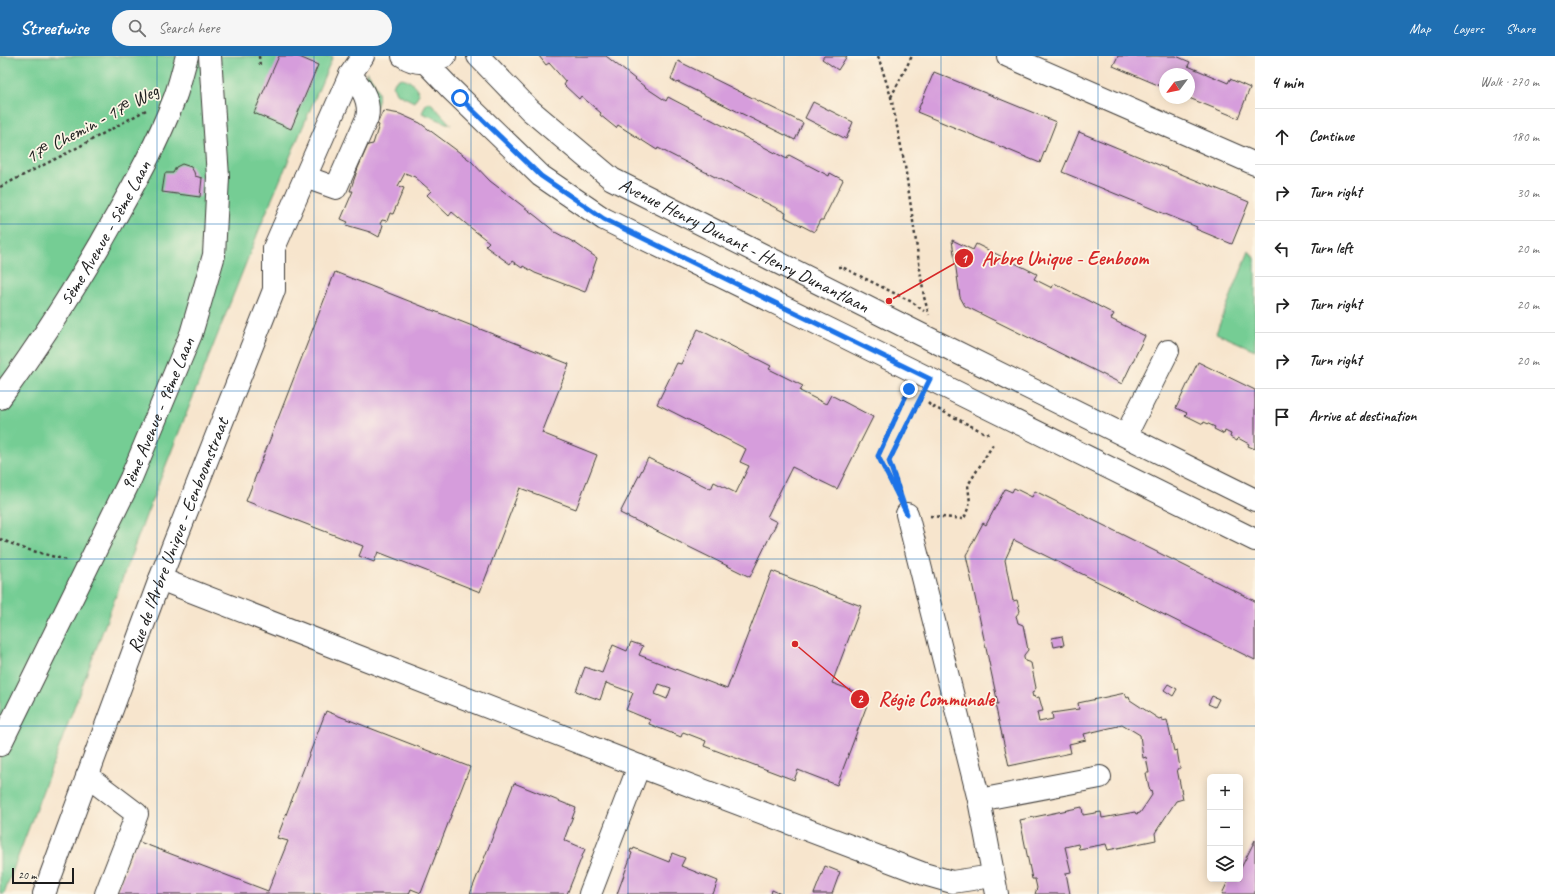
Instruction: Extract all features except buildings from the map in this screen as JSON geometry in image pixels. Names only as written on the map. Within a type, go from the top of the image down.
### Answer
[{"type":"street","name":"5ème Avenue - 5ème Laan","points":[[0,398],[24,365],[78,282],[137,180],[162,128],[175,96],[187,56]]},
{"type":"street","name":"9ème Avenue - 9ème Laan","points":[[0,745],[131,478],[188,341],[214,255],[218,177],[210,56]]},
{"type":"street","name":"Rue de l'Arbre Unique - Eenboomstraat","points":[[44,894],[160,580],[274,290],[274,248],[350,75],[363,56]]},
{"type":"street","name":"Avenue Henry Dunant - Henry Dunantlaan","points":[[403,56],[415,62],[435,59],[460,98],[541,176],[604,219],[1068,446],[1255,540]]},
{"type":"street","name":"Avenue Henry Dunant - Henry Dunantlaan","points":[[478,56],[530,110],[612,179],[922,336],[1126,435],[1255,500]]},
{"type":"street","points":[[1008,56],[1255,164]]},
{"type":"street","points":[[305,177],[336,188],[367,118],[369,113],[367,101],[360,86],[350,75]]},
{"type":"street","points":[[1126,435],[1168,351]]},
{"type":"street","points":[[1068,446],[1082,414]]},
{"type":"street","points":[[160,580],[639,766],[924,874],[952,882],[995,885],[978,800],[907,514]]},
{"type":"street","points":[[590,894],[639,766]]},
{"type":"street","points":[[87,776],[144,815],[106,894]]},
{"type":"street","points":[[978,800],[1100,777]]},
{"type":"path","points":[[259,56],[260,66]]},
{"type":"path","points":[[878,56],[891,97],[905,166],[924,297],[930,318],[922,336]]},
{"type":"path","points":[[891,97],[912,56]]},
{"type":"path","name":"17ᵉ Chemin - 17ᵉ Weg","points":[[0,187],[175,96]]},
{"type":"path","points":[[907,514],[889,461],[930,379]]},
{"type":"path","points":[[907,514],[878,456],[909,389]]},
{"type":"path","points":[[907,514],[964,519],[970,502],[968,485],[994,443]]},
{"type":"path","points":[[0,539],[22,548],[88,566]]},
{"type":"green space","points":[[0,56],[333,56],[263,220],[147,513],[4,894],[0,894]]},
{"type":"green space","points":[[367,71],[376,85],[378,94],[375,110],[365,77]]},
{"type":"green space","points":[[401,78],[410,81],[415,86],[419,94],[414,102],[396,93],[393,86],[395,81]]},
{"type":"green space","points":[[429,102],[451,125],[422,113],[426,104]]},
{"type":"green space","points":[[1249,251],[1255,258],[1255,350],[1216,333]]},
{"type":"place","name":"Arbre Unique - Eenboom","points":[[889,301]]},
{"type":"place","name":"Régie Communale","points":[[795,644]]},
{"type":"route","points":[[460,98],[541,176],[604,219],[930,379],[889,461],[907,514],[878,456],[909,389]]}]
